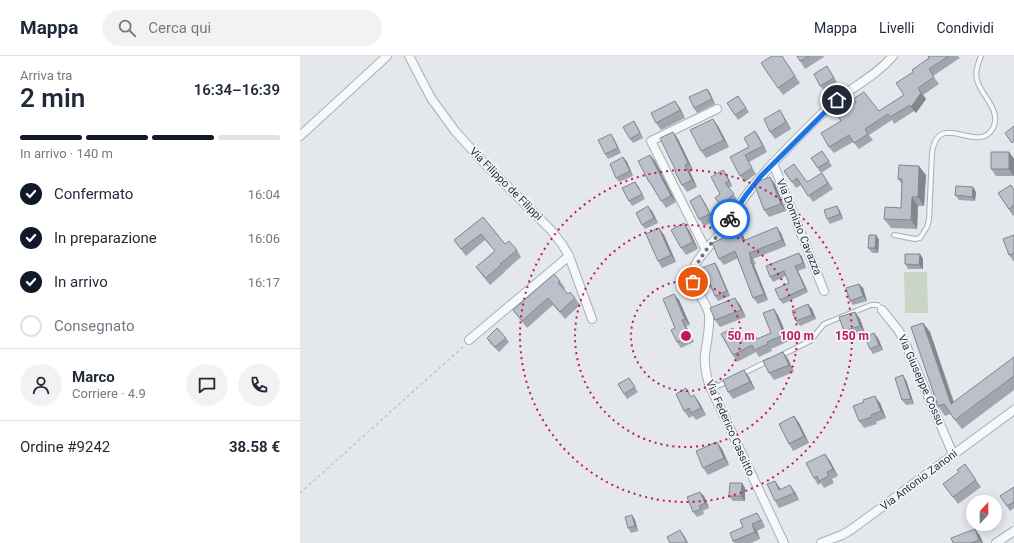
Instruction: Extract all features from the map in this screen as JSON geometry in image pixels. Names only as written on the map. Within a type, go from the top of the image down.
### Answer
[{"type":"street","points":[[300,136],[387,56]]},
{"type":"street","name":"Via Filippo de Filippi","points":[[409,56],[425,88],[451,126],[484,163],[550,229],[562,244],[569,256],[592,319]]},
{"type":"street","name":"Via Federico Cassitto","points":[[784,543],[707,379],[705,366],[709,315],[704,300],[694,284],[692,276],[696,265],[706,250],[754,185],[773,163],[832,105],[847,92],[874,74],[893,56]]},
{"type":"street","points":[[706,250],[650,141],[717,109]]},
{"type":"street","name":"Via Domizio Cavazza","points":[[773,163],[824,291]]},
{"type":"street","points":[[469,340],[569,256]]},
{"type":"street","name":"Via Giuseppe Cossu","points":[[882,310],[902,336],[954,454]]},
{"type":"street","name":"Via Antonio Zanoni","points":[[821,543],[842,535],[852,529],[1014,410]]},
{"type":"street","points":[[996,543],[1014,531]]},
{"type":"lane","points":[[894,235],[915,239],[920,238],[927,227],[929,220],[932,153],[938,137],[950,132],[976,138],[988,134],[993,129],[995,121],[994,112],[977,79],[980,56]]},
{"type":"lane","points":[[739,376],[810,341],[824,324],[871,305],[878,305],[882,310]]},
{"type":"lane","points":[[711,390],[732,379]]},
{"type":"path","points":[[300,493],[469,340]]},
{"type":"green space","points":[[904,272],[927,272],[928,313],[905,313]]},
{"type":"building","points":[[772,56],[782,56],[795,76],[778,88],[761,63]]},
{"type":"building","points":[[797,56],[809,56],[800,61]]},
{"type":"building","points":[[928,56],[949,56],[929,69],[934,77],[918,88],[921,93],[911,107],[910,105],[890,117],[888,114],[865,129],[868,134],[854,143],[849,135],[829,147],[821,133],[841,121],[837,114],[856,102],[853,99],[864,92],[879,111],[904,95],[896,83],[913,72],[912,70],[929,58]]},
{"type":"building","points":[[827,66],[834,78],[820,86],[814,74]]},
{"type":"building","points":[[707,89],[712,99],[694,108],[689,97]]},
{"type":"building","points":[[738,96],[746,108],[735,115],[727,103]]},
{"type":"building","points":[[675,101],[680,110],[656,123],[651,113]]},
{"type":"building","points":[[780,110],[786,122],[770,132],[764,119]]},
{"type":"building","points":[[713,119],[724,140],[701,151],[690,130]]},
{"type":"building","points":[[634,121],[640,133],[630,139],[623,127]]},
{"type":"building","points":[[1014,126],[1014,141],[1012,143],[1005,133]]},
{"type":"building","points":[[755,131],[763,146],[745,155],[752,168],[740,176],[730,157],[749,147],[744,138]]},
{"type":"building","points":[[673,132],[688,163],[685,165],[692,180],[682,185],[660,138]]},
{"type":"building","points":[[611,134],[618,148],[605,154],[598,140]]},
{"type":"building","points":[[822,151],[829,161],[818,168],[811,158]]},
{"type":"building","points":[[991,152],[1009,152],[1009,169],[991,169]]},
{"type":"building","points":[[650,155],[671,196],[661,201],[638,161]]},
{"type":"building","points":[[623,157],[630,171],[616,178],[610,164]]},
{"type":"building","points":[[794,164],[807,182],[822,173],[828,183],[808,196],[797,178],[792,182],[784,171]]},
{"type":"building","points":[[899,165],[919,166],[918,197],[912,197],[911,220],[884,219],[885,207],[901,208],[902,179],[898,179]]},
{"type":"building","points":[[723,170],[729,181],[725,183],[734,194],[721,205],[715,198],[720,194],[711,177]]},
{"type":"building","points":[[770,177],[781,204],[764,210],[754,183]]},
{"type":"building","points":[[635,182],[642,194],[629,201],[622,188]]},
{"type":"building","points":[[1011,185],[1014,190],[1014,205],[1009,209],[998,193]]},
{"type":"building","points":[[956,186],[973,187],[972,197],[955,195]]},
{"type":"building","points":[[700,195],[710,214],[699,219],[690,201]]},
{"type":"building","points":[[648,206],[654,218],[642,225],[636,213]]},
{"type":"building","points":[[837,206],[840,214],[827,219],[824,210]]},
{"type":"building","points":[[483,217],[505,244],[509,241],[517,250],[486,278],[476,267],[495,251],[481,234],[461,249],[454,240]]},
{"type":"building","points":[[736,222],[743,241],[777,227],[782,240],[749,253],[764,294],[753,298],[735,251],[719,259],[712,243],[730,235],[726,226]]},
{"type":"building","points":[[684,223],[693,242],[681,248],[671,230]]},
{"type":"building","points":[[659,228],[671,255],[658,261],[646,234]]},
{"type":"building","points":[[869,235],[876,235],[875,248],[868,248]]},
{"type":"building","points":[[1014,235],[1014,253],[1009,255],[1003,239]]},
{"type":"building","points":[[799,253],[803,263],[795,266],[805,288],[780,300],[775,289],[789,283],[784,271],[770,277],[766,266]]},
{"type":"building","points":[[905,254],[920,254],[919,265],[905,264]]},
{"type":"building","points":[[715,263],[727,291],[715,296],[708,280],[704,282],[699,269]]},
{"type":"building","points":[[554,274],[560,281],[558,283],[568,294],[570,292],[575,298],[560,312],[548,298],[522,321],[513,310]]},
{"type":"building","points":[[859,284],[863,296],[850,301],[846,288]]},
{"type":"building","points":[[674,294],[685,319],[682,320],[690,336],[677,342],[671,330],[675,328],[663,299]]},
{"type":"building","points":[[735,298],[741,310],[715,320],[710,308]]},
{"type":"building","points":[[808,304],[812,315],[796,321],[792,311]]},
{"type":"building","points":[[774,309],[784,335],[767,342],[768,344],[754,350],[752,345],[733,355],[721,334],[733,328],[739,340],[754,334],[757,339],[771,333],[763,313]]},
{"type":"building","points":[[855,312],[860,326],[844,331],[839,317]]},
{"type":"building","points":[[923,323],[951,404],[1014,357],[1014,376],[955,420],[944,404],[938,406],[911,327]]},
{"type":"building","points":[[497,328],[506,338],[495,347],[487,338]]},
{"type":"building","points":[[874,333],[879,345],[870,349],[865,337]]},
{"type":"building","points":[[783,352],[789,365],[769,373],[763,361]]},
{"type":"building","points":[[744,370],[750,382],[728,392],[723,380]]},
{"type":"building","points":[[903,375],[911,399],[902,400],[895,378]]},
{"type":"building","points":[[629,378],[635,387],[624,394],[618,384]]},
{"type":"building","points":[[686,388],[691,397],[694,395],[701,408],[691,413],[689,408],[684,411],[676,394]]},
{"type":"building","points":[[875,396],[881,411],[871,415],[872,417],[859,421],[853,406],[864,402],[863,400]]},
{"type":"building","points":[[794,416],[804,436],[789,444],[779,424]]},
{"type":"building","points":[[717,442],[724,458],[703,468],[696,451]]},
{"type":"building","points":[[825,454],[833,469],[827,472],[829,476],[819,481],[817,476],[814,478],[806,463]]},
{"type":"building","points":[[965,464],[976,480],[953,497],[943,484],[959,472],[957,470]]},
{"type":"building","points":[[775,481],[779,490],[790,485],[794,493],[775,501],[767,484]]},
{"type":"building","points":[[730,483],[742,483],[741,496],[729,496]]},
{"type":"building","points":[[1014,487],[1014,502],[1007,506],[1002,499],[1002,495]]},
{"type":"building","points":[[700,492],[705,503],[699,506],[701,509],[693,512],[687,497]]},
{"type":"building","points":[[757,513],[761,520],[752,524],[755,532],[733,541],[730,533],[743,527],[740,520]]},
{"type":"building","points":[[632,515],[635,526],[628,528],[625,517]]},
{"type":"building","points":[[680,530],[687,543],[670,543],[667,537]]},
{"type":"building","points":[[970,531],[976,531],[979,540],[971,543],[953,543],[951,538]]},
{"type":"way so far","points":[[693,282],[692,276],[696,265],[730,219]]},
{"type":"route","points":[[730,219],[761,176],[837,100]]}]
